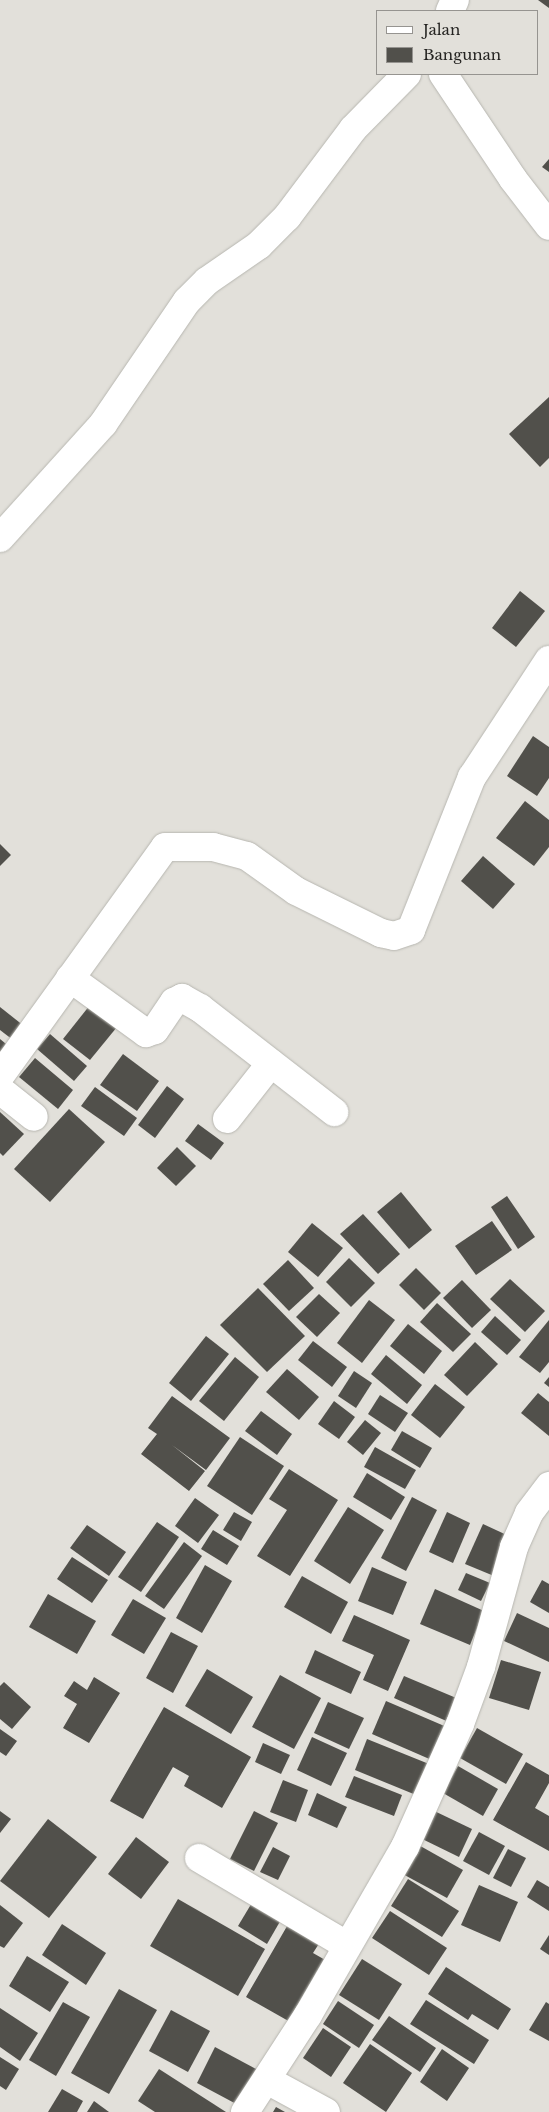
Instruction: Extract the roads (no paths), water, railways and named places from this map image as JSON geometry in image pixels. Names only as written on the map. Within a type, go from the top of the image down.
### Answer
[{"type":"street","points":[[0,538],[104,424],[187,301],[207,281],[258,245],[287,217],[353,129],[406,75]]},
{"type":"street","points":[[444,75],[513,179],[549,226]]},
{"type":"street","points":[[0,1076],[165,847],[213,847],[247,856],[296,891],[381,933],[405,934],[411,930],[472,777],[549,660]]},
{"type":"street","points":[[70,978],[146,1033],[155,1030],[174,1002],[182,998],[200,1008],[334,1112]]},
{"type":"street","points":[[227,1118],[271,1063]]},
{"type":"street","points":[[0,1090],[34,1116]]},
{"type":"street","points":[[245,2112],[308,2015],[346,1945],[405,1847],[460,1724],[480,1667],[514,1547],[529,1513],[549,1486]]},
{"type":"street","points":[[198,1858],[346,1945]]},
{"type":"street","points":[[266,2080],[326,2112]]}]
